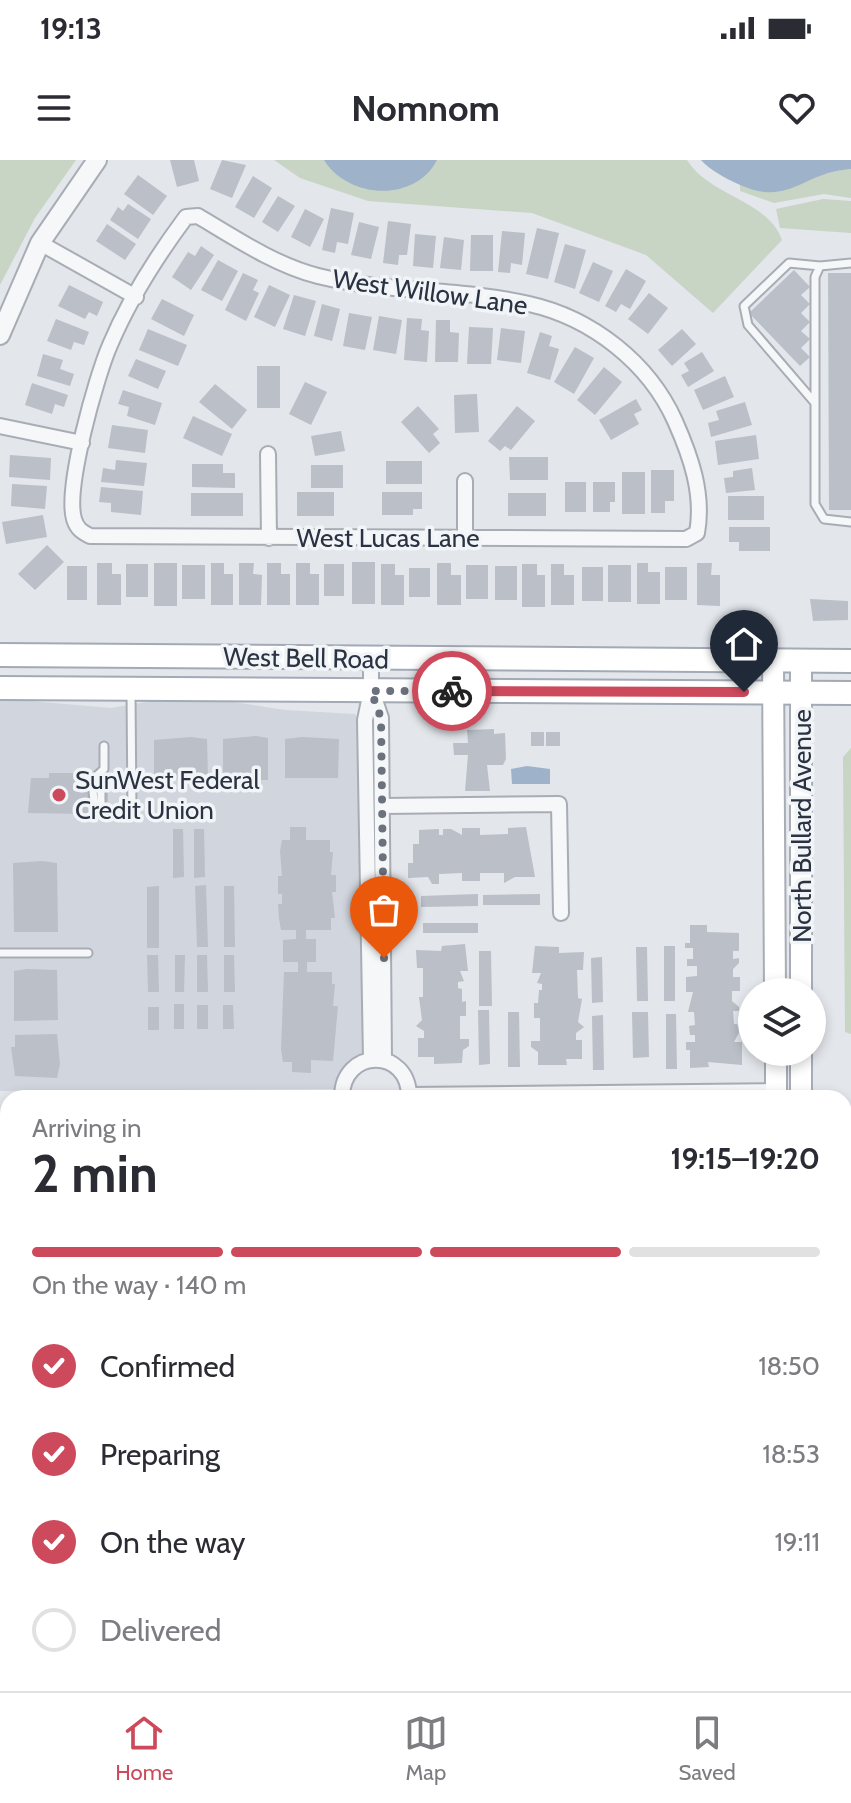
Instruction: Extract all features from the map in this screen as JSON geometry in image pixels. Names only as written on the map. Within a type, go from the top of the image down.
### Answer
[{"type":"main road","name":"West Bell Road","points":[[0,655],[851,661]]},
{"type":"main road","name":"North Bullard Avenue","points":[[773,661],[775,978]]},
{"type":"main road","name":"North Bullard Avenue","points":[[801,661],[801,978]]},
{"type":"main road","name":"West Bell Road","points":[[0,688],[851,693]]},
{"type":"main road","points":[[776,1066],[776,1090]]},
{"type":"main road","points":[[801,1066],[801,1090]]},
{"type":"street","points":[[0,335],[40,243],[97,160]]},
{"type":"street","name":"West Willow Lane","points":[[136,297],[155,261],[186,217],[198,216],[239,241],[313,274],[403,292],[530,304],[576,322],[620,348],[663,393],[690,454],[699,498],[697,533]]},
{"type":"street","points":[[0,426],[82,443],[110,344],[136,297],[40,243]]},
{"type":"street","name":"West Lucas Lane","points":[[82,443],[73,518],[79,530],[90,536],[686,539],[697,533]]},
{"type":"street","points":[[268,454],[269,538]]},
{"type":"street","points":[[465,481],[465,539]]},
{"type":"street","points":[[371,658],[371,691],[365,720],[377,1060]]},
{"type":"street","points":[[371,691],[381,718],[383,806],[377,1060]]},
{"type":"street","points":[[383,806],[559,804],[561,913]]},
{"type":"street","points":[[377,1060],[402,1072],[408,1090]]},
{"type":"street","points":[[344,1090],[349,1073],[377,1060]]},
{"type":"lane","points":[[815,403],[748,325],[744,306],[789,263],[820,266],[851,263]]},
{"type":"lane","points":[[820,266],[815,277],[815,504],[824,519],[851,522]]},
{"type":"lane","points":[[131,690],[132,812]]},
{"type":"lane","points":[[95,812],[92,780],[101,773],[104,746]]},
{"type":"lane","points":[[0,953],[88,953]]},
{"type":"shaded area","points":[[0,700],[111,708],[158,700],[227,701],[285,710],[355,714],[359,720],[358,822],[364,1054],[354,1061],[337,1089],[0,1090]]},
{"type":"green space","points":[[0,160],[76,160],[35,218],[0,285]]},
{"type":"green space","points":[[274,160],[687,160],[709,182],[764,216],[782,240],[713,313],[646,255],[532,213],[368,201],[300,178]]},
{"type":"green space","points":[[851,169],[851,198],[824,194],[774,203],[740,191],[740,185],[757,190],[785,190],[834,171]]},
{"type":"green space","points":[[823,199],[851,201],[851,233],[780,228],[776,209]]},
{"type":"green space","points":[[851,748],[851,1034],[845,1032],[843,757]]},
{"type":"water","points":[[324,160],[437,160],[427,174],[413,184],[381,191],[349,182],[335,173]]},
{"type":"water","points":[[701,160],[851,160],[851,169],[834,171],[783,191],[770,192],[738,184],[718,174]]},
{"type":"water","points":[[527,766],[550,769],[550,784],[512,784],[511,769]]},
{"type":"building","points":[[170,160],[194,160],[199,181],[177,187]]},
{"type":"building","points":[[222,160],[246,165],[232,198],[210,189]]},
{"type":"building","points":[[138,175],[167,196],[153,215],[124,194]]},
{"type":"building","points":[[253,176],[272,188],[254,218],[235,207]]},
{"type":"building","points":[[278,196],[295,206],[278,232],[262,222]]},
{"type":"building","points":[[128,204],[151,219],[138,239],[110,220],[118,207],[123,211]]},
{"type":"building","points":[[331,208],[354,213],[348,244],[337,242],[335,253],[322,250]]},
{"type":"building","points":[[305,209],[324,219],[310,247],[291,237]]},
{"type":"building","points":[[388,221],[411,224],[407,255],[399,255],[398,265],[383,263]]},
{"type":"building","points":[[359,222],[379,227],[371,259],[351,255]]},
{"type":"building","points":[[107,224],[136,244],[125,260],[96,241]]},
{"type":"building","points":[[537,228],[559,233],[548,279],[526,274]]},
{"type":"building","points":[[502,231],[525,233],[522,265],[511,263],[510,273],[498,272]]},
{"type":"building","points":[[415,234],[436,236],[433,268],[413,266]]},
{"type":"building","points":[[471,235],[493,235],[493,271],[470,271]]},
{"type":"building","points":[[444,237],[464,240],[461,270],[440,268]]},
{"type":"building","points":[[565,244],[586,250],[575,289],[554,282]]},
{"type":"building","points":[[201,246],[214,255],[191,290],[172,277],[188,252],[195,256]]},
{"type":"building","points":[[218,260],[238,271],[222,301],[201,290]]},
{"type":"building","points":[[593,262],[613,271],[599,302],[579,293]]},
{"type":"building","points":[[626,269],[646,281],[630,309],[621,304],[616,312],[605,306]]},
{"type":"building","points":[[794,270],[810,287],[801,295],[810,304],[801,313],[810,322],[801,331],[810,339],[801,348],[810,357],[800,366],[749,313]]},
{"type":"building","points":[[243,273],[258,280],[253,290],[259,293],[246,321],[225,310]]},
{"type":"building","points":[[828,273],[851,273],[851,510],[829,510]]},
{"type":"building","points":[[69,285],[103,302],[97,316],[89,312],[85,319],[58,306]]},
{"type":"building","points":[[269,285],[290,295],[275,327],[254,317]]},
{"type":"building","points":[[649,293],[668,308],[648,334],[628,319]]},
{"type":"building","points":[[294,295],[316,301],[305,336],[283,329]]},
{"type":"building","points":[[162,299],[194,315],[184,336],[151,319]]},
{"type":"building","points":[[322,304],[340,309],[332,341],[314,336]]},
{"type":"building","points":[[349,313],[372,317],[365,350],[343,346]]},
{"type":"building","points":[[379,316],[402,320],[396,354],[373,350]]},
{"type":"building","points":[[407,318],[422,319],[421,330],[429,331],[427,362],[404,360]]},
{"type":"building","points":[[56,319],[89,332],[84,345],[74,342],[71,350],[47,341]]},
{"type":"building","points":[[436,320],[450,320],[450,332],[459,333],[458,362],[435,362]]},
{"type":"building","points":[[469,327],[493,328],[491,364],[467,364]]},
{"type":"building","points":[[501,328],[525,331],[521,363],[497,360]]},
{"type":"building","points":[[148,329],[187,345],[178,366],[139,350]]},
{"type":"building","points":[[682,329],[696,344],[672,366],[658,350]]},
{"type":"building","points":[[540,332],[552,336],[549,346],[559,349],[550,380],[527,373]]},
{"type":"building","points":[[575,347],[594,358],[574,394],[554,382]]},
{"type":"building","points":[[702,352],[714,371],[688,387],[681,375],[689,371],[684,363]]},
{"type":"building","points":[[43,354],[63,360],[60,369],[74,374],[70,386],[37,376]]},
{"type":"building","points":[[136,359],[166,371],[158,389],[128,376]]},
{"type":"building","points":[[257,366],[280,366],[280,408],[257,408]]},
{"type":"building","points":[[604,367],[622,382],[595,415],[577,400]]},
{"type":"building","points":[[725,376],[734,397],[703,410],[694,390]]},
{"type":"building","points":[[305,382],[327,392],[311,425],[289,414]]},
{"type":"building","points":[[32,383],[68,395],[64,407],[55,404],[52,414],[25,405]]},
{"type":"building","points":[[215,384],[247,410],[232,429],[199,402]]},
{"type":"building","points":[[123,390],[162,403],[155,425],[127,416],[129,407],[118,404]]},
{"type":"building","points":[[477,394],[479,432],[455,433],[454,395]]},
{"type":"building","points":[[636,399],[642,410],[634,414],[639,424],[611,440],[599,420]]},
{"type":"building","points":[[745,402],[752,425],[711,437],[708,423],[719,420],[716,411]]},
{"type":"building","points":[[418,406],[439,429],[433,434],[440,443],[429,453],[401,422]]},
{"type":"building","points":[[517,406],[535,421],[511,450],[505,446],[500,451],[488,441]]},
{"type":"building","points":[[193,416],[232,434],[222,456],[183,438]]},
{"type":"building","points":[[112,425],[148,430],[145,453],[108,448]]},
{"type":"building","points":[[341,431],[345,451],[315,456],[311,436]]},
{"type":"building","points":[[756,435],[759,459],[718,465],[715,441]]},
{"type":"building","points":[[10,455],[51,458],[50,480],[9,477]]},
{"type":"building","points":[[509,457],[548,457],[548,480],[510,480]]},
{"type":"building","points":[[116,460],[147,463],[144,486],[101,482],[103,468],[115,470]]},
{"type":"building","points":[[386,461],[422,461],[422,484],[386,484]]},
{"type":"building","points":[[192,464],[223,464],[223,473],[235,473],[235,488],[192,487]]},
{"type":"building","points":[[311,465],[343,465],[343,488],[311,488]]},
{"type":"building","points":[[752,468],[755,490],[726,493],[724,478],[733,477],[733,471]]},
{"type":"building","points":[[651,470],[674,470],[674,501],[665,501],[665,513],[651,513]]},
{"type":"building","points":[[622,472],[645,472],[645,514],[622,514]]},
{"type":"building","points":[[565,482],[586,482],[586,512],[565,512]]},
{"type":"building","points":[[593,482],[615,482],[615,502],[610,502],[610,512],[593,512]]},
{"type":"building","points":[[12,484],[47,486],[45,509],[11,506]]},
{"type":"building","points":[[101,487],[143,491],[141,515],[111,512],[111,503],[99,502]]},
{"type":"building","points":[[297,492],[334,492],[334,516],[297,516]]},
{"type":"building","points":[[382,492],[422,492],[422,509],[413,509],[413,515],[382,515]]},
{"type":"building","points":[[191,493],[243,493],[243,516],[191,516]]},
{"type":"building","points":[[508,493],[546,493],[546,516],[508,516]]},
{"type":"building","points":[[728,496],[764,496],[764,520],[728,520]]},
{"type":"building","points":[[43,515],[47,537],[6,544],[2,522]]},
{"type":"building","points":[[729,527],[770,527],[770,551],[739,551],[739,542],[729,542]]},
{"type":"building","points":[[47,545],[64,562],[35,590],[18,574]]},
{"type":"building","points":[[352,562],[375,562],[375,604],[352,604]]},
{"type":"building","points":[[97,563],[112,563],[112,574],[121,574],[121,605],[97,605]]},
{"type":"building","points":[[154,563],[177,563],[177,606],[154,606]]},
{"type":"building","points":[[211,563],[224,563],[224,574],[233,574],[233,605],[211,605]]},
{"type":"building","points":[[239,563],[254,563],[253,574],[262,575],[261,605],[239,605]]},
{"type":"building","points":[[267,563],[281,563],[281,574],[290,574],[290,605],[267,605]]},
{"type":"building","points":[[296,563],[310,563],[310,574],[319,574],[319,605],[296,605]]},
{"type":"building","points":[[437,563],[451,563],[451,575],[461,575],[461,605],[437,605]]},
{"type":"building","points":[[637,563],[648,563],[648,572],[660,572],[660,604],[637,604]]},
{"type":"building","points":[[697,563],[712,563],[711,575],[720,575],[720,606],[697,605]]},
{"type":"building","points":[[126,564],[148,564],[148,597],[126,597]]},
{"type":"building","points":[[324,564],[344,564],[344,596],[324,596]]},
{"type":"building","points":[[381,564],[395,564],[395,575],[404,575],[404,605],[381,605]]},
{"type":"building","points":[[522,564],[537,564],[537,575],[545,575],[545,607],[522,607]]},
{"type":"building","points":[[551,564],[564,564],[564,575],[574,575],[574,605],[551,605]]},
{"type":"building","points":[[182,565],[205,565],[205,599],[182,599]]},
{"type":"building","points":[[466,565],[488,565],[488,599],[466,599]]},
{"type":"building","points":[[608,565],[631,565],[631,602],[608,602]]},
{"type":"building","points":[[67,566],[87,566],[87,600],[67,600]]},
{"type":"building","points":[[495,566],[517,566],[517,600],[495,600]]},
{"type":"building","points":[[582,567],[603,567],[603,601],[582,601]]},
{"type":"building","points":[[665,567],[687,567],[687,600],[665,600]]},
{"type":"building","points":[[409,568],[430,568],[430,597],[409,597]]},
{"type":"building","points":[[810,599],[848,601],[848,620],[813,621]]},
{"type":"building","points":[[494,729],[494,734],[505,733],[506,759],[503,765],[487,765],[490,791],[465,791],[468,755],[454,755],[453,743],[468,743],[467,730]]},
{"type":"building","points":[[531,732],[544,732],[544,746],[531,746]]},
{"type":"building","points":[[546,732],[560,732],[560,746],[546,746]]},
{"type":"building","points":[[268,738],[268,780],[223,780],[223,739]]},
{"type":"building","points":[[207,739],[208,779],[154,780],[154,740]]},
{"type":"building","points":[[285,739],[339,739],[338,778],[285,778]]},
{"type":"building","name":"SunWest Federal Credit Union","points":[[49,773],[85,773],[85,783],[108,783],[108,802],[88,802],[88,814],[28,813],[31,778],[49,778]]},
{"type":"building","points":[[290,827],[306,827],[306,840],[330,840],[330,852],[333,852],[331,875],[336,875],[336,892],[332,892],[335,918],[331,918],[331,930],[306,930],[306,939],[316,939],[316,962],[307,962],[307,972],[332,972],[332,984],[335,984],[333,1006],[338,1006],[333,1061],[311,1060],[311,1073],[292,1072],[292,1062],[283,1062],[281,1049],[284,972],[298,972],[298,962],[283,962],[283,940],[296,939],[296,930],[281,930],[278,904],[282,904],[282,894],[278,894],[278,876],[282,876],[280,851],[282,840],[290,840]]},
{"type":"building","points":[[526,827],[535,877],[515,877],[504,883],[504,873],[480,873],[480,881],[462,881],[462,873],[439,874],[439,884],[432,884],[428,877],[408,878],[408,863],[413,863],[413,844],[419,844],[419,830],[439,829],[439,835],[443,835],[443,829],[451,829],[462,835],[462,828],[480,828],[480,835],[508,834],[508,828]]},
{"type":"building","points":[[173,829],[183,829],[184,877],[173,878]]},
{"type":"building","points":[[194,829],[204,829],[205,877],[194,878]]},
{"type":"building","points":[[13,863],[57,863],[58,932],[14,932]]},
{"type":"building","points":[[206,885],[208,947],[197,947],[195,886]]},
{"type":"building","points":[[159,886],[159,948],[147,948],[147,887]]},
{"type":"building","points":[[224,886],[234,886],[235,947],[224,947]]},
{"type":"building","points":[[478,894],[478,906],[421,907],[421,896]]},
{"type":"building","points":[[540,894],[540,905],[483,905],[483,895]]},
{"type":"building","points":[[423,923],[478,923],[478,933],[423,933]]},
{"type":"building","points":[[690,925],[707,925],[707,932],[739,933],[739,951],[733,951],[733,959],[739,958],[739,963],[733,969],[733,977],[740,978],[738,991],[732,991],[732,1001],[738,1006],[738,1011],[733,1011],[734,1024],[738,1026],[734,1042],[738,1042],[738,1065],[708,1062],[709,1067],[690,1068],[690,1050],[686,1050],[686,1042],[695,1042],[695,1035],[690,1035],[689,1026],[695,1025],[694,1012],[688,1012],[693,992],[686,992],[686,977],[697,976],[697,966],[687,966],[687,959],[693,959],[693,948],[685,948],[685,943],[690,943]]},
{"type":"building","points":[[465,944],[468,971],[460,971],[464,981],[458,982],[458,988],[462,989],[462,1002],[466,1001],[466,1016],[460,1016],[460,1039],[469,1039],[469,1046],[463,1050],[462,1063],[434,1064],[434,1057],[418,1057],[418,1038],[424,1038],[424,1031],[416,1026],[422,1020],[419,997],[423,997],[423,968],[417,968],[416,950],[441,951],[442,946]]},
{"type":"building","points":[[535,946],[559,947],[559,953],[584,952],[583,970],[577,970],[578,998],[582,999],[578,1022],[584,1027],[576,1033],[576,1040],[582,1040],[582,1059],[566,1059],[567,1065],[538,1065],[538,1052],[531,1047],[531,1041],[540,1041],[540,1018],[534,1018],[534,1003],[538,1003],[542,984],[537,983],[541,973],[532,973]]},
{"type":"building","points":[[664,946],[675,946],[675,1001],[664,1001]]},
{"type":"building","points":[[636,947],[647,947],[648,1001],[637,1001]]},
{"type":"building","points":[[479,951],[491,951],[492,1006],[479,1006]]},
{"type":"building","points":[[147,955],[158,955],[159,992],[148,992]]},
{"type":"building","points":[[175,955],[185,955],[184,992],[175,992]]},
{"type":"building","points":[[197,955],[207,955],[208,992],[197,992]]},
{"type":"building","points":[[224,955],[234,955],[235,992],[224,992]]},
{"type":"building","points":[[602,957],[603,1002],[592,1003],[591,958]]},
{"type":"building","points":[[57,970],[58,1020],[14,1021],[14,971]]},
{"type":"building","points":[[174,1004],[184,1004],[184,1029],[174,1029]]},
{"type":"building","points":[[197,1005],[208,1005],[208,1029],[197,1029]]},
{"type":"building","points":[[223,1005],[233,1005],[234,1029],[223,1029]]},
{"type":"building","points":[[148,1007],[159,1007],[159,1030],[148,1030]]},
{"type":"building","points":[[478,1010],[489,1010],[490,1064],[479,1065]]},
{"type":"building","points":[[508,1012],[519,1012],[520,1067],[508,1067]]},
{"type":"building","points":[[632,1012],[648,1012],[649,1057],[633,1058]]},
{"type":"building","points":[[666,1014],[676,1014],[677,1069],[666,1069]]},
{"type":"building","points":[[603,1015],[604,1070],[593,1070],[592,1016]]},
{"type":"building","points":[[57,1034],[60,1064],[57,1078],[15,1076],[11,1047],[15,1047],[15,1035]]},
{"type":"way so far","points":[[384,958],[381,718],[371,691],[452,691]]},
{"type":"place","name":"SunWest Federal Credit Union","points":[[59,795]]},
{"type":"route","points":[[452,691],[744,692]]}]
